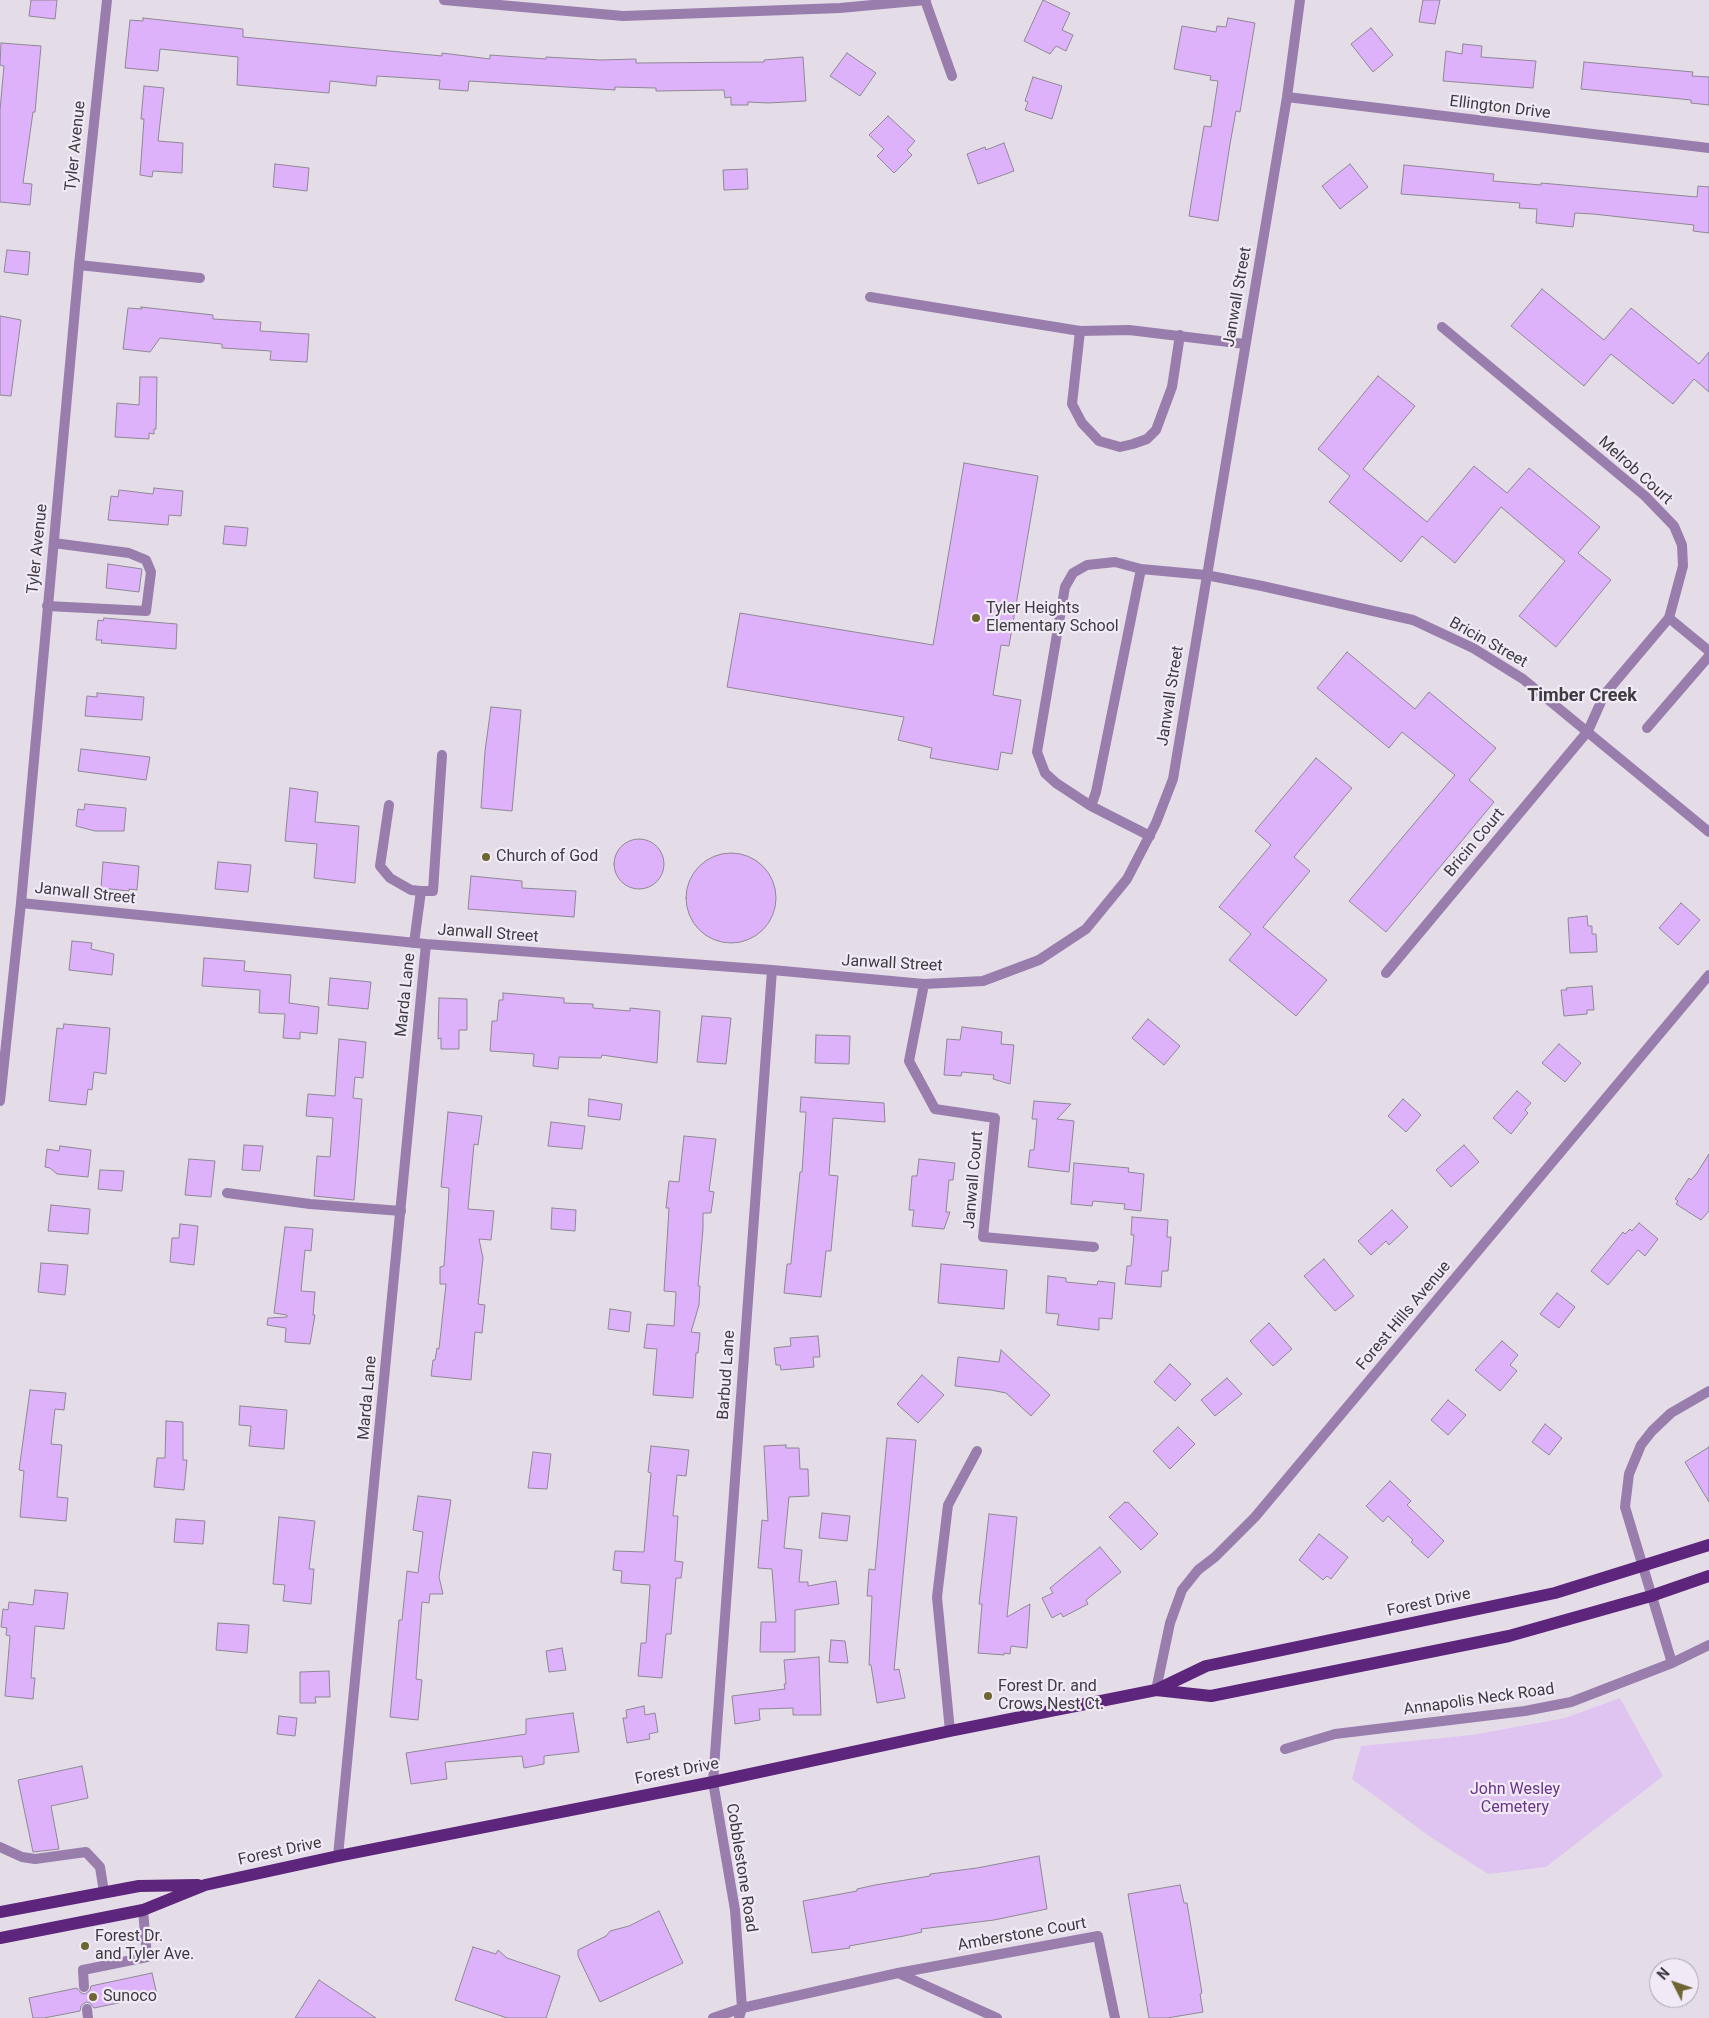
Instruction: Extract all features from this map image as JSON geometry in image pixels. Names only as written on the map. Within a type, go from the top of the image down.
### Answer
[{"type":"main road","name":"Forest Drive","points":[[0,1912],[139,1886],[205,1884],[713,1782],[950,1731],[1156,1690],[1206,1666],[1555,1593],[1709,1545]]},
{"type":"main road","name":"Forest Drive","points":[[1156,1690],[1211,1696],[1509,1636],[1651,1596],[1709,1576]]},
{"type":"main road","name":"Forest Drive","points":[[0,1938],[143,1910],[205,1884]]},
{"type":"street","name":"Tyler Avenue","points":[[0,1101],[21,903],[78,265],[107,0]]},
{"type":"street","points":[[444,0],[623,16],[840,8],[926,0],[952,76]]},
{"type":"street","name":"Janwall Street","points":[[21,903],[414,943],[772,970],[924,984],[983,981],[1039,960],[1086,929],[1127,879],[1150,836],[1173,779],[1287,97],[1300,0]]},
{"type":"street","name":"Ellington Drive","points":[[1287,97],[1709,148]]},
{"type":"street","points":[[78,265],[200,278]]},
{"type":"street","points":[[870,297],[1080,331],[1129,330],[1180,334],[1245,344]]},
{"type":"street","name":"Melrob Court","points":[[1442,327],[1645,496],[1674,526],[1682,545],[1682,566],[1669,618],[1604,695],[1588,731]]},
{"type":"street","points":[[1080,331],[1072,404],[1082,423],[1099,440],[1120,447],[1146,439],[1156,430],[1172,387],[1180,334]]},
{"type":"street","points":[[47,606],[146,611],[151,572],[146,560],[129,552],[54,543]]},
{"type":"street","name":"Bricin Street","points":[[1150,836],[1090,806],[1050,778],[1045,773],[1037,752],[1065,587],[1073,573],[1087,565],[1115,562],[1141,569],[1206,575],[1413,620],[1473,648],[1523,679],[1709,832]]},
{"type":"street","points":[[1090,806],[1096,792],[1141,569]]},
{"type":"street","points":[[1669,618],[1709,651]]},
{"type":"street","points":[[1647,728],[1709,656]]},
{"type":"street","name":"Bricin Court","points":[[1386,973],[1588,731]]},
{"type":"street","points":[[389,805],[380,866],[390,878],[411,890],[433,891],[442,755]]},
{"type":"street","name":"Marda Lane","points":[[414,943],[420,891]]},
{"type":"street","name":"Marda Lane","points":[[338,1856],[426,944]]},
{"type":"street","name":"Barbud Lane","points":[[713,1782],[772,970]]},
{"type":"street","name":"Forest Hills Avenue","points":[[1156,1690],[1170,1623],[1182,1590],[1198,1570],[1215,1557],[1255,1518],[1709,976]]},
{"type":"street","name":"Janwall Court","points":[[924,984],[909,1061],[935,1109],[995,1118],[983,1237],[1094,1247]]},
{"type":"street","points":[[227,1193],[310,1204],[401,1211]]},
{"type":"street","points":[[1672,1663],[1625,1507],[1629,1474],[1641,1445],[1652,1431],[1671,1413],[1709,1391]]},
{"type":"street","points":[[950,1731],[937,1597],[948,1505],[977,1451]]},
{"type":"street","name":"Annapolis Neck Road","points":[[1285,1749],[1335,1734],[1525,1711],[1571,1702],[1672,1663],[1709,1645]]},
{"type":"street","name":"Cobblestone Road","points":[[713,1782],[735,1910],[741,2013]]},
{"type":"street","points":[[0,1847],[22,1857],[35,1859],[86,1852],[100,1867],[104,1892]]},
{"type":"street","points":[[84,1987],[83,1970],[147,1957],[143,1910]]},
{"type":"street","name":"Amberstone Court","points":[[713,2018],[741,2013],[898,1973],[1098,1936],[1115,2018]]},
{"type":"street","points":[[898,1973],[997,2018]]},
{"type":"green space","name":"John Wesley Cemetery","points":[[1620,1698],[1663,1776],[1546,1867],[1488,1874],[1429,1836],[1352,1779],[1361,1746],[1472,1735],[1565,1718]]},
{"type":"building","points":[[31,0],[57,0],[55,19],[29,16]]},
{"type":"building","points":[[1043,0],[1070,13],[1062,30],[1073,35],[1066,51],[1056,46],[1050,54],[1024,41]]},
{"type":"building","points":[[1423,0],[1440,0],[1435,24],[1419,22]]},
{"type":"building","points":[[143,18],[243,29],[243,37],[442,56],[442,53],[490,59],[490,55],[546,59],[546,57],[601,60],[636,59],[636,63],[764,62],[764,60],[803,57],[806,101],[748,102],[748,105],[731,105],[731,97],[725,98],[724,90],[656,91],[656,88],[615,87],[615,90],[469,81],[468,91],[439,89],[440,80],[377,76],[376,86],[330,81],[329,93],[237,85],[238,57],[160,49],[158,71],[125,68],[130,20],[143,21]]},
{"type":"building","points":[[1228,18],[1255,23],[1240,112],[1236,111],[1218,221],[1189,216],[1204,126],[1211,127],[1218,81],[1210,80],[1211,76],[1174,69],[1182,26],[1216,32],[1217,26],[1226,27]]},
{"type":"building","points":[[1371,28],[1393,55],[1373,72],[1351,44]]},
{"type":"building","points":[[1,43],[41,46],[35,112],[33,112],[23,183],[32,184],[30,205],[0,202],[0,110],[4,66],[0,65]]},
{"type":"building","points":[[1463,44],[1482,46],[1481,57],[1536,61],[1533,88],[1443,81],[1446,51],[1462,54]]},
{"type":"building","points":[[847,53],[876,73],[860,96],[830,76]]},
{"type":"building","points":[[1584,62],[1693,72],[1692,76],[1709,77],[1709,105],[1691,103],[1691,100],[1581,89]]},
{"type":"building","points":[[1033,77],[1062,86],[1052,119],[1025,110],[1028,102],[1025,101]]},
{"type":"building","points":[[144,86],[164,88],[158,141],[183,143],[182,173],[153,171],[152,177],[140,175],[144,119],[141,119]]},
{"type":"building","points":[[888,116],[915,141],[907,150],[912,155],[894,173],[877,156],[884,149],[869,135]]},
{"type":"building","points":[[1004,143],[1014,171],[978,184],[967,154],[985,147],[986,150]]},
{"type":"building","points":[[275,164],[309,168],[307,191],[273,187]]},
{"type":"building","points":[[1350,164],[1368,187],[1340,209],[1322,186]]},
{"type":"building","points":[[1404,165],[1494,174],[1493,181],[1541,185],[1541,183],[1697,197],[1698,186],[1709,187],[1709,233],[1693,231],[1694,225],[1593,214],[1575,213],[1573,227],[1536,223],[1537,209],[1519,208],[1520,203],[1401,194]]},
{"type":"building","points":[[747,169],[748,189],[724,190],[723,170]]},
{"type":"building","points":[[7,250],[30,252],[28,275],[4,272]]},
{"type":"building","points":[[1542,289],[1604,340],[1631,308],[1699,364],[1709,352],[1709,392],[1694,379],[1673,404],[1611,354],[1584,386],[1511,326]]},
{"type":"building","points":[[141,307],[213,315],[213,319],[261,322],[260,331],[309,334],[307,362],[270,360],[271,351],[222,348],[222,344],[160,338],[150,352],[123,349],[128,308],[142,309]]},
{"type":"building","points":[[0,316],[21,320],[11,396],[0,395]]},
{"type":"building","points":[[1378,376],[1415,406],[1363,469],[1427,522],[1474,466],[1507,493],[1529,468],[1600,527],[1578,553],[1611,580],[1556,647],[1519,616],[1565,561],[1501,507],[1455,563],[1422,536],[1401,562],[1329,502],[1350,476],[1318,449]]},
{"type":"building","points":[[140,377],[157,377],[156,429],[154,429],[154,434],[149,433],[149,439],[115,437],[117,403],[139,405]]},
{"type":"building","name":"Tyler Heights Elementary School","points":[[964,463],[1038,476],[1009,646],[1001,645],[993,695],[1021,700],[1012,754],[1001,752],[998,770],[930,758],[932,748],[898,740],[904,717],[727,687],[740,613],[933,645]]},
{"type":"building","points":[[154,488],[183,491],[181,516],[169,515],[168,525],[108,520],[111,496],[118,497],[119,490],[153,494]]},
{"type":"building","points":[[225,526],[248,528],[246,546],[223,544]]},
{"type":"building","points":[[108,564],[142,569],[139,592],[106,588]]},
{"type":"building","points":[[104,618],[177,624],[176,649],[101,643],[102,640],[96,640],[98,620],[103,621]]},
{"type":"building","points":[[1347,652],[1415,709],[1429,692],[1496,748],[1469,780],[1494,802],[1386,932],[1349,901],[1455,775],[1402,732],[1389,748],[1317,688]]},
{"type":"building","points":[[97,693],[144,697],[142,720],[85,716],[87,696],[97,697]]},
{"type":"building","points":[[491,707],[521,710],[512,811],[481,808],[485,751]]},
{"type":"building","points":[[81,749],[150,757],[146,780],[78,771]]},
{"type":"building","points":[[1316,758],[1352,788],[1294,857],[1310,871],[1263,927],[1327,980],[1296,1016],[1229,960],[1251,934],[1219,907],[1271,845],[1255,831]]},
{"type":"building","points":[[290,788],[318,792],[315,822],[359,826],[355,883],[314,878],[317,844],[285,841]]},
{"type":"building","points":[[85,804],[126,808],[124,831],[95,831],[76,826],[78,809],[84,810]]},
{"type":"building","points":[[639,839],[648,841],[659,850],[664,864],[662,873],[653,884],[639,889],[630,887],[619,878],[614,864],[616,855],[625,844]]},
{"type":"building","points":[[731,853],[748,856],[763,866],[773,881],[776,898],[773,915],[763,930],[748,940],[731,943],[714,940],[699,930],[689,915],[686,898],[689,881],[699,866],[714,856]]},
{"type":"building","points":[[103,862],[139,866],[137,890],[101,888]]},
{"type":"building","points":[[218,862],[251,865],[248,892],[215,889]]},
{"type":"building","points":[[471,876],[522,881],[522,888],[576,891],[574,917],[468,909]]},
{"type":"building","points":[[1681,903],[1700,920],[1678,945],[1659,928]]},
{"type":"building","points":[[1587,916],[1588,926],[1592,926],[1592,934],[1596,934],[1597,952],[1570,953],[1568,918]]},
{"type":"building","points":[[72,941],[92,943],[91,949],[114,954],[112,975],[69,970]]},
{"type":"building","points":[[204,958],[245,961],[244,971],[291,975],[289,1003],[319,1007],[317,1034],[300,1032],[300,1039],[283,1038],[285,1014],[259,1013],[260,990],[202,986]]},
{"type":"building","points":[[330,978],[371,982],[368,1009],[328,1005]]},
{"type":"building","points":[[1592,986],[1594,1010],[1587,1010],[1587,1014],[1564,1016],[1561,990]]},
{"type":"building","points":[[503,993],[564,998],[564,1003],[593,1004],[593,1008],[630,1011],[630,1008],[660,1011],[657,1063],[602,1055],[601,1058],[559,1057],[558,1069],[533,1066],[534,1054],[490,1051],[492,1021],[497,1021],[499,1000],[503,1000]]},
{"type":"building","points":[[439,998],[467,999],[467,1030],[459,1030],[459,1049],[441,1049],[441,1038],[438,1039]]},
{"type":"building","points":[[702,1016],[731,1018],[726,1064],[697,1062]]},
{"type":"building","points":[[1148,1019],[1180,1046],[1164,1065],[1132,1038]]},
{"type":"building","points":[[64,1024],[110,1028],[106,1074],[94,1072],[92,1090],[88,1089],[86,1105],[49,1101],[57,1028],[63,1029]]},
{"type":"building","points":[[962,1027],[1002,1032],[1001,1044],[1014,1045],[1010,1084],[993,1079],[994,1075],[962,1072],[961,1076],[944,1075],[947,1039],[960,1040]]},
{"type":"building","points":[[816,1035],[850,1036],[849,1064],[815,1063]]},
{"type":"building","points":[[339,1039],[366,1042],[363,1078],[355,1077],[353,1098],[362,1099],[354,1200],[314,1196],[317,1156],[330,1157],[333,1118],[306,1116],[308,1094],[335,1096]]},
{"type":"building","points":[[1559,1044],[1581,1063],[1565,1082],[1542,1063]]},
{"type":"building","points":[[1517,1091],[1531,1103],[1525,1110],[1528,1113],[1511,1134],[1493,1118]]},
{"type":"building","points":[[801,1097],[884,1103],[885,1122],[833,1118],[829,1175],[838,1176],[831,1251],[826,1251],[821,1297],[784,1293],[787,1264],[791,1264],[800,1172],[802,1172],[806,1112],[800,1112]]},
{"type":"building","points":[[589,1099],[622,1104],[620,1120],[588,1116]]},
{"type":"building","points":[[1403,1099],[1421,1115],[1406,1132],[1388,1116]]},
{"type":"building","points":[[1034,1101],[1071,1104],[1057,1119],[1074,1121],[1069,1172],[1028,1167],[1030,1150],[1034,1150],[1037,1119],[1032,1119]]},
{"type":"building","points":[[448,1112],[482,1116],[478,1145],[474,1144],[468,1209],[494,1211],[491,1240],[479,1239],[483,1258],[478,1304],[485,1305],[482,1333],[475,1332],[471,1380],[431,1376],[433,1360],[435,1360],[437,1348],[439,1349],[446,1284],[440,1284],[440,1267],[444,1266],[448,1208],[449,1188],[441,1187]]},
{"type":"building","points":[[551,1122],[585,1126],[582,1149],[548,1146]]},
{"type":"building","points":[[684,1136],[716,1139],[709,1191],[714,1192],[711,1213],[703,1213],[698,1286],[700,1286],[699,1305],[691,1332],[700,1333],[698,1353],[696,1353],[693,1398],[653,1395],[657,1349],[644,1348],[647,1324],[674,1326],[676,1292],[664,1291],[669,1208],[666,1208],[669,1181],[679,1182]]},
{"type":"building","points":[[244,1145],[263,1146],[260,1171],[242,1170]]},
{"type":"building","points":[[1464,1145],[1479,1162],[1451,1187],[1436,1170]]},
{"type":"building","points":[[60,1146],[91,1150],[88,1177],[57,1174],[50,1168],[45,1167],[47,1149],[59,1151]]},
{"type":"building","points":[[1709,1154],[1709,1211],[1701,1220],[1676,1204],[1678,1201],[1675,1199],[1689,1178],[1691,1180],[1697,1173]]},
{"type":"building","points":[[189,1159],[215,1161],[211,1197],[185,1195]]},
{"type":"building","points":[[919,1159],[955,1163],[953,1180],[949,1180],[946,1212],[950,1212],[944,1229],[912,1226],[914,1210],[909,1210],[912,1176],[917,1176]]},
{"type":"building","points":[[1074,1163],[1129,1168],[1128,1172],[1144,1174],[1141,1211],[1124,1209],[1125,1204],[1093,1201],[1092,1206],[1071,1204]]},
{"type":"building","points":[[100,1170],[124,1171],[122,1191],[98,1189]]},
{"type":"building","points":[[51,1205],[90,1209],[88,1234],[48,1231]]},
{"type":"building","points":[[552,1208],[576,1210],[575,1231],[551,1229]]},
{"type":"building","points":[[1392,1210],[1408,1227],[1389,1245],[1386,1241],[1371,1255],[1358,1241]]},
{"type":"building","points":[[1132,1217],[1168,1220],[1167,1237],[1171,1237],[1168,1271],[1162,1271],[1161,1287],[1125,1284],[1127,1266],[1131,1266],[1134,1235],[1131,1235]]},
{"type":"building","points":[[1639,1223],[1658,1239],[1645,1256],[1638,1250],[1608,1285],[1591,1271],[1623,1232],[1625,1234],[1630,1229],[1632,1231]]},
{"type":"building","points":[[180,1224],[198,1226],[194,1265],[170,1262],[172,1238],[179,1238]]},
{"type":"building","points":[[285,1227],[313,1229],[311,1251],[305,1250],[301,1291],[315,1292],[313,1315],[315,1315],[310,1344],[285,1342],[286,1328],[267,1325],[268,1318],[287,1317],[287,1315],[274,1313]]},
{"type":"building","points":[[1324,1259],[1354,1296],[1335,1311],[1304,1276]]},
{"type":"building","points":[[41,1263],[68,1265],[65,1295],[38,1292]]},
{"type":"building","points":[[941,1264],[1007,1270],[1004,1309],[938,1303]]},
{"type":"building","points":[[1048,1276],[1066,1278],[1066,1282],[1097,1285],[1098,1281],[1115,1283],[1112,1319],[1099,1318],[1099,1330],[1057,1325],[1059,1314],[1046,1313]]},
{"type":"building","points":[[1557,1293],[1575,1307],[1559,1328],[1540,1314]]},
{"type":"building","points":[[610,1309],[631,1312],[629,1332],[608,1329]]},
{"type":"building","points":[[1269,1323],[1292,1349],[1273,1366],[1250,1341]]},
{"type":"building","points":[[818,1336],[820,1357],[813,1357],[814,1367],[781,1370],[780,1365],[776,1365],[774,1348],[791,1346],[790,1338]]},
{"type":"building","points":[[1502,1341],[1518,1355],[1510,1365],[1517,1371],[1500,1391],[1475,1370]]},
{"type":"building","points":[[1001,1350],[1050,1395],[1031,1416],[1006,1393],[955,1386],[958,1357],[999,1362]]},
{"type":"building","points":[[1170,1364],[1191,1384],[1175,1401],[1154,1382]]},
{"type":"building","points":[[922,1375],[944,1395],[918,1423],[897,1404]]},
{"type":"building","points":[[1227,1378],[1242,1394],[1215,1416],[1201,1400]]},
{"type":"building","points":[[30,1390],[66,1393],[64,1410],[55,1409],[51,1444],[62,1445],[57,1497],[68,1498],[66,1521],[20,1517],[24,1471],[19,1470]]},
{"type":"building","points":[[1448,1400],[1466,1415],[1448,1435],[1431,1420]]},
{"type":"building","points":[[240,1406],[287,1410],[284,1449],[249,1446],[251,1426],[239,1425]]},
{"type":"building","points":[[166,1421],[183,1422],[183,1460],[187,1460],[184,1490],[154,1487],[157,1458],[165,1458]]},
{"type":"building","points":[[1545,1424],[1562,1438],[1549,1455],[1532,1442]]},
{"type":"building","points":[[1178,1427],[1195,1444],[1170,1469],[1153,1451]]},
{"type":"building","points":[[887,1438],[916,1440],[894,1670],[899,1669],[905,1698],[877,1703],[871,1665],[869,1665],[872,1596],[867,1596],[869,1569],[875,1570]]},
{"type":"building","points":[[786,1445],[786,1448],[799,1448],[800,1469],[808,1469],[809,1496],[789,1497],[784,1548],[802,1550],[799,1582],[808,1582],[808,1586],[836,1581],[839,1604],[795,1610],[795,1652],[760,1652],[761,1622],[776,1622],[772,1569],[758,1568],[762,1520],[768,1521],[764,1446]]},
{"type":"building","points":[[651,1446],[689,1450],[686,1476],[677,1475],[673,1516],[678,1516],[675,1561],[683,1562],[681,1578],[676,1578],[671,1634],[666,1634],[662,1678],[638,1676],[641,1643],[646,1643],[650,1585],[621,1583],[622,1571],[613,1570],[615,1551],[644,1552],[651,1473],[648,1472]]},
{"type":"building","points":[[1709,1447],[1709,1502],[1685,1462]]},
{"type":"building","points":[[533,1452],[551,1454],[547,1489],[528,1488]]},
{"type":"building","points":[[1390,1481],[1411,1501],[1407,1505],[1444,1541],[1428,1558],[1411,1542],[1413,1540],[1388,1516],[1383,1522],[1366,1506]]},
{"type":"building","points":[[418,1496],[451,1500],[439,1577],[443,1594],[430,1594],[429,1603],[422,1602],[416,1679],[422,1680],[418,1720],[390,1717],[399,1620],[402,1620],[407,1571],[418,1573],[423,1532],[413,1530]]},
{"type":"building","points":[[1125,1502],[1128,1502],[1158,1534],[1141,1550],[1109,1517]]},
{"type":"building","points":[[822,1513],[850,1516],[847,1541],[819,1538]]},
{"type":"building","points":[[989,1514],[1017,1517],[1007,1617],[1030,1604],[1027,1648],[1011,1646],[1010,1654],[1004,1653],[1004,1655],[978,1653],[982,1604],[979,1604]]},
{"type":"building","points":[[279,1517],[315,1521],[309,1569],[314,1569],[311,1604],[283,1601],[285,1585],[273,1584]]},
{"type":"building","points":[[176,1519],[205,1521],[203,1544],[174,1542]]},
{"type":"building","points":[[1319,1534],[1348,1557],[1331,1579],[1327,1576],[1323,1580],[1299,1560]]},
{"type":"building","points":[[1100,1547],[1121,1572],[1086,1600],[1088,1604],[1063,1617],[1061,1613],[1052,1618],[1042,1598],[1053,1593],[1050,1588]]},
{"type":"building","points":[[35,1590],[68,1593],[64,1629],[35,1626],[31,1678],[35,1678],[33,1699],[5,1696],[10,1636],[6,1635],[7,1628],[1,1627],[3,1609],[8,1610],[9,1602],[33,1605]]},
{"type":"building","points":[[218,1623],[249,1625],[247,1653],[216,1650]]},
{"type":"building","points":[[831,1640],[845,1641],[848,1663],[829,1662]]},
{"type":"building","points":[[562,1648],[566,1670],[549,1672],[546,1651]]},
{"type":"building","points":[[819,1657],[821,1715],[793,1715],[793,1708],[759,1709],[760,1720],[735,1724],[732,1696],[785,1689],[784,1660]]},
{"type":"building","points":[[329,1671],[330,1697],[315,1697],[316,1703],[300,1703],[300,1672]]},
{"type":"building","points":[[644,1706],[645,1715],[655,1713],[658,1732],[649,1734],[650,1739],[627,1743],[623,1718],[627,1718],[626,1710]]},
{"type":"building","points":[[573,1713],[579,1752],[544,1756],[544,1764],[524,1768],[522,1756],[445,1762],[447,1779],[411,1784],[406,1753],[526,1734],[526,1719]]},
{"type":"building","points":[[279,1716],[297,1718],[295,1736],[277,1734]]},
{"type":"building","points":[[82,1766],[88,1798],[51,1806],[59,1849],[33,1852],[18,1780]]},
{"type":"building","points":[[1039,1856],[1047,1909],[994,1920],[921,1929],[922,1932],[849,1946],[850,1948],[812,1953],[803,1901],[857,1891],[857,1889],[875,1885],[930,1876],[930,1874],[977,1868]]},
{"type":"building","points":[[1180,1885],[1184,1903],[1187,1903],[1202,1993],[1200,1994],[1203,2012],[1167,2018],[1149,2018],[1128,1894]]},
{"type":"building","points":[[659,1911],[683,1963],[600,2002],[578,1956],[578,1950],[606,1936],[610,1931],[629,1926]]},
{"type":"building","points":[[473,1947],[496,1954],[498,1950],[507,1958],[560,1976],[546,2018],[507,2018],[455,2000]]},
{"type":"building","name":"Sunoco","points":[[152,1973],[157,1995],[94,2008],[90,2003],[86,2002],[81,2006],[80,2011],[44,2018],[33,2018],[29,1998],[77,1988],[81,1993],[85,1994],[90,1990],[91,1986]]},
{"type":"building","points":[[319,1980],[376,2018],[295,2018]]},
{"type":"place","name":"Tyler Heights Elementary School","points":[[976,618]]},
{"type":"place","name":"Church of God","points":[[486,857]]},
{"type":"place","name":"Forest Dr. and Crows Nest Ct.","points":[[988,1696]]},
{"type":"place","name":"Forest Dr. and Tyler Ave.","points":[[85,1946]]},
{"type":"place","name":"Sunoco","points":[[93,1997]]},
{"type":"district","name":"Timber Creek","points":[[1582,696]]}]
